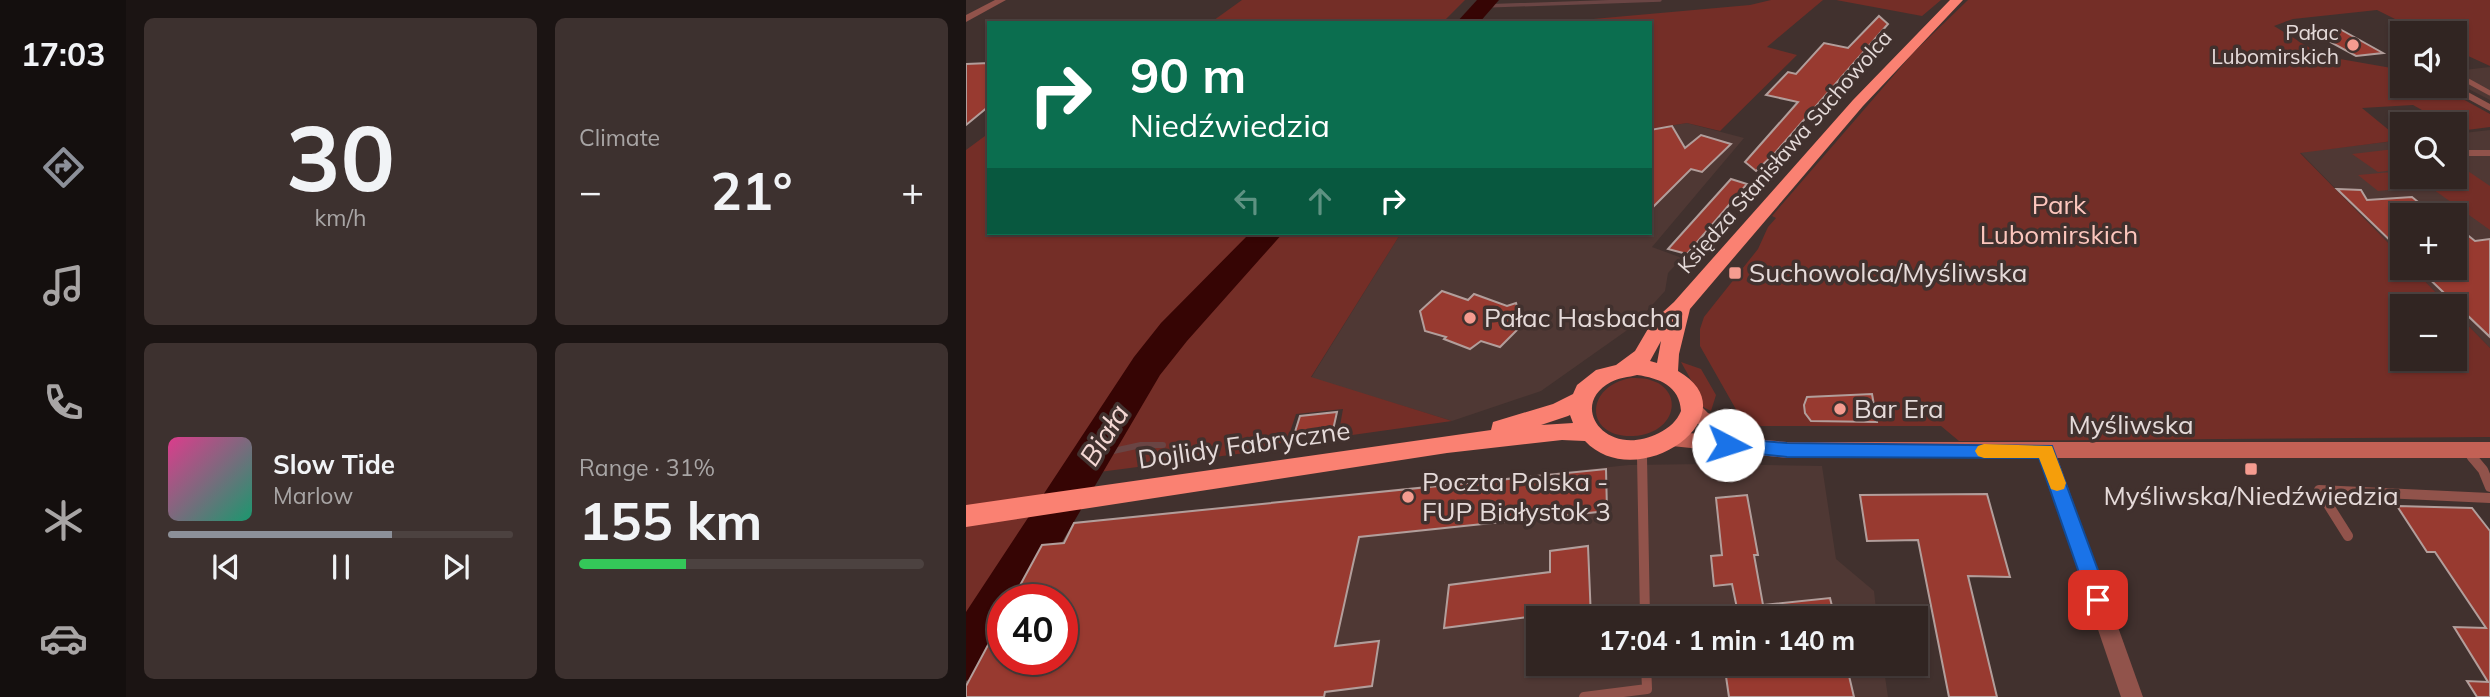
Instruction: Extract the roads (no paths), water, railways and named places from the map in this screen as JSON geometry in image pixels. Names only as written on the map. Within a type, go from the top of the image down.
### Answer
[{"type":"highway","name":"Księdza Stanisława Suchowolca","points":[[1625,368],[1642,356],[1659,327],[1681,307],[1858,103],[1957,0]]},
{"type":"highway","name":"Księdza Stanisława Suchowolca","points":[[1667,372],[1668,354],[1681,307]]},
{"type":"highway","points":[[1648,367],[1667,372],[1684,384],[1691,408],[1687,422],[1669,440],[1642,450],[1614,449],[1600,443],[1586,432],[1579,416],[1581,400],[1597,380],[1625,368],[1648,367]]},
{"type":"highway","name":"Dojlidy Fabryczne","points":[[1447,444],[1560,410],[1581,400]]},
{"type":"highway","name":"Dojlidy Fabryczne","points":[[966,516],[1447,444],[1586,432]]},
{"type":"street","points":[[966,19],[1002,0]]},
{"type":"street","points":[[2467,96],[2490,108]]},
{"type":"street","name":"Myśliwska","points":[[1691,408],[1701,418],[1772,449]]},
{"type":"street","name":"Myśliwska","points":[[1669,440],[1689,439],[1772,449],[2490,450]]},
{"type":"street","points":[[2046,451],[2132,697]]},
{"type":"lane","points":[[2468,81],[2490,93]]},
{"type":"lane","points":[[2467,153],[2490,153]]},
{"type":"lane","points":[[1642,450],[1645,606]]},
{"type":"lane","points":[[2465,450],[2483,470],[2490,487]]},
{"type":"lane","points":[[2348,536],[2319,491],[2490,498]]},
{"type":"lane","points":[[1584,697],[1647,689],[1646,676]]},
{"type":"waterway","name":"Biała","points":[[1469,21],[1489,0]]},
{"type":"waterway","points":[[1484,6],[1660,0]]},
{"type":"waterway","name":"Biała","points":[[966,657],[1147,366],[1174,332],[1265,235]]},
{"type":"waterway","points":[[1090,456],[1141,445],[1163,445]]},
{"type":"place","name":"Pałac Lubomirskich","points":[[2353,45]]},
{"type":"place","name":"Suchowolca/Myśliwska","points":[[1735,273]]},
{"type":"place","name":"Pałac Hasbacha","points":[[1470,318]]},
{"type":"place","name":"Bar Era","points":[[1840,409]]},
{"type":"place","name":"Myśliwska/Niedźwiedzia","points":[[2251,469]]},
{"type":"place","name":"Poczta Polska - FUP Białystok 3","points":[[1408,497]]},
{"type":"park label","name":"Park Lubomirskich","points":[[2059,220]]}]
